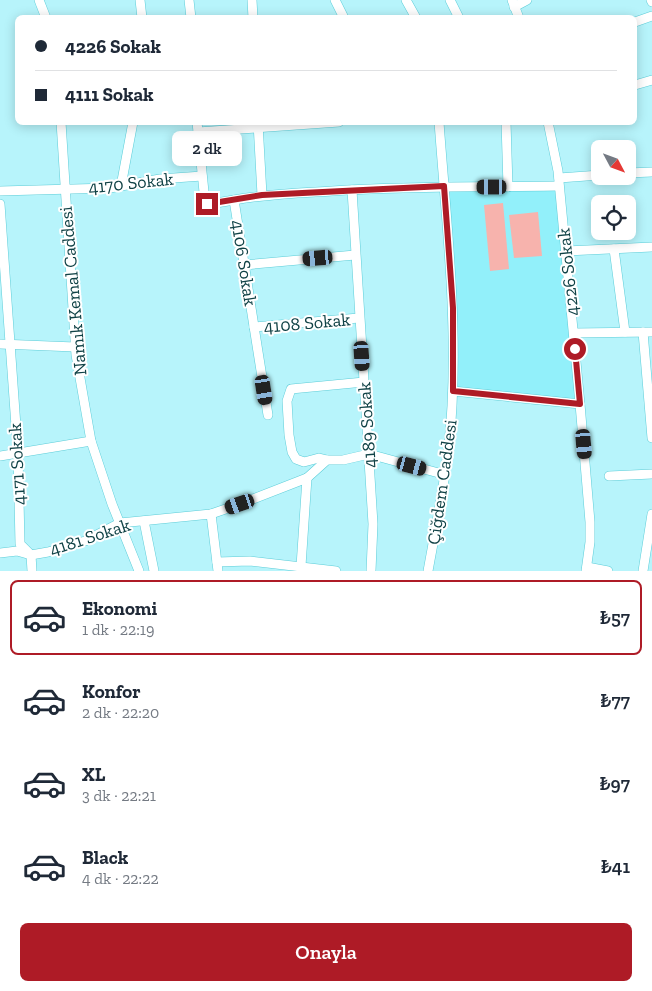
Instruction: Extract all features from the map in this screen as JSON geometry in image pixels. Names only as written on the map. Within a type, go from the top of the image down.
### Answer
[{"type":"street","points":[[39,0],[45,15]]},
{"type":"street","points":[[140,0],[142,15]]},
{"type":"street","points":[[190,0],[191,15]]},
{"type":"street","points":[[252,0],[253,15]]},
{"type":"street","points":[[335,0],[342,15]]},
{"type":"street","points":[[406,0],[414,15]]},
{"type":"street","points":[[450,0],[458,15]]},
{"type":"street","points":[[517,15],[513,3],[527,0]]},
{"type":"street","points":[[637,21],[652,16]]},
{"type":"street","points":[[637,84],[652,80]]},
{"type":"street","name":"Namık Kemal Caddesi","points":[[62,125],[75,347],[91,441],[112,504],[139,571]]},
{"type":"street","points":[[121,186],[132,125]]},
{"type":"street","points":[[198,125],[204,199],[207,204],[234,200]]},
{"type":"street","points":[[198,132],[259,125],[262,195]]},
{"type":"street","name":"Çiğdem Caddesi","points":[[428,571],[446,476],[453,391],[453,308],[439,125]]},
{"type":"street","points":[[506,125],[508,187]]},
{"type":"street","name":"4226 Sokak","points":[[549,125],[559,182],[590,522],[590,542],[586,569]]},
{"type":"street","points":[[636,173],[652,172]]},
{"type":"street","name":"4170 Sokak","points":[[0,191],[65,190],[121,186],[202,176]]},
{"type":"street","name":"4106 Sokak","points":[[268,415],[234,200],[262,195],[352,190],[444,186],[508,187],[591,177]]},
{"type":"street","name":"4189 Sokak","points":[[352,190],[373,524],[371,571]]},
{"type":"street","name":"4171 Sokak","points":[[0,204],[18,454],[20,544],[31,555],[32,571]]},
{"type":"street","points":[[566,251],[652,247]]},
{"type":"street","points":[[614,249],[624,332]]},
{"type":"street","points":[[244,265],[355,255]]},
{"type":"street","name":"4108 Sokak","points":[[254,327],[359,318]]},
{"type":"street","points":[[574,333],[647,332],[652,438]]},
{"type":"street","points":[[0,344],[75,347]]},
{"type":"street","points":[[364,382],[291,389],[287,401],[289,435],[292,452],[296,458],[304,462],[319,458],[343,460],[369,454],[446,476]]},
{"type":"street","points":[[453,391],[580,404]]},
{"type":"street","points":[[0,456],[91,441]]},
{"type":"street","points":[[301,566],[307,478],[327,460]]},
{"type":"street","points":[[609,476],[652,474]]},
{"type":"street","name":"4181 Sokak","points":[[0,553],[17,551],[31,555],[62,549],[85,541],[120,523],[211,514],[307,478]]},
{"type":"street","points":[[211,514],[218,567],[250,561],[336,571]]},
{"type":"street","points":[[643,571],[652,514]]},
{"type":"street","points":[[144,521],[154,571]]},
{"type":"street","points":[[586,569],[608,571]]},
{"type":"shaded area","points":[[444,186],[559,186],[580,404],[453,391]]},
{"type":"shaded area","points":[[503,203],[509,269],[490,271],[484,205]]},
{"type":"shaded area","points":[[538,212],[542,256],[514,258],[509,215]]},
{"type":"route","points":[[207,204],[262,195],[444,186],[453,308],[453,391],[580,404],[575,349]]}]
